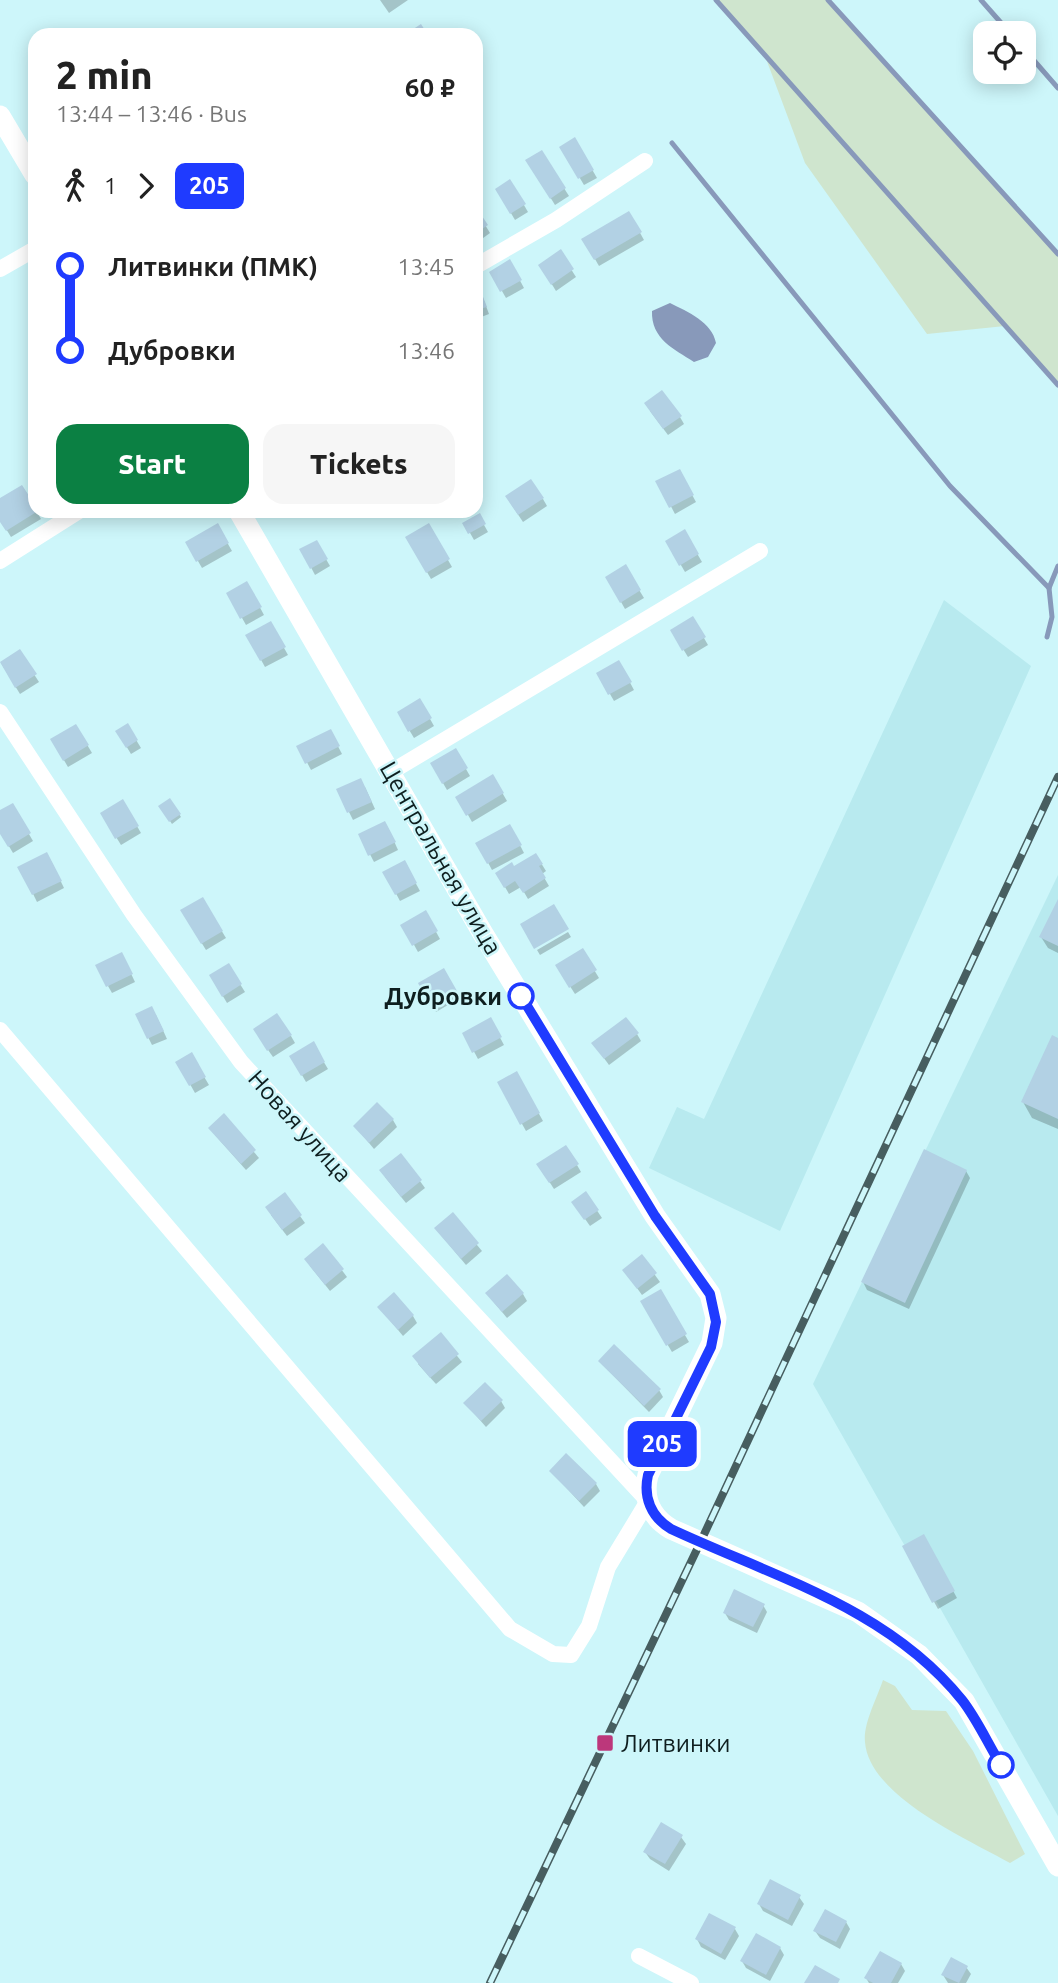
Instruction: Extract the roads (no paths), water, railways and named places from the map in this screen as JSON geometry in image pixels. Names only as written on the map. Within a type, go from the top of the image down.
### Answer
[{"type":"street","points":[[0,116],[28,163]]},
{"type":"street","points":[[483,263],[556,220],[646,161]]},
{"type":"street","points":[[0,269],[28,253]]},
{"type":"street","points":[[0,561],[68,518]]},
{"type":"street","name":"Центральная улица","points":[[243,518],[482,932],[655,1216],[712,1300],[716,1322],[714,1340],[649,1471],[646,1488],[648,1501]]},
{"type":"street","points":[[391,772],[760,551]]},
{"type":"street","name":"Новая улица","points":[[0,712],[134,915],[241,1062],[648,1501]]},
{"type":"street","points":[[0,1030],[379,1479],[510,1629],[553,1654],[571,1654],[589,1626],[608,1567],[648,1501]]},
{"type":"street","points":[[648,1501],[656,1517],[668,1527],[858,1612],[919,1655],[964,1702],[1058,1866]]},
{"type":"street","points":[[639,1956],[691,1983]]},
{"type":"waterway","points":[[716,0],[1058,385]]},
{"type":"waterway","points":[[828,0],[1058,254]]},
{"type":"waterway","points":[[981,0],[999,21]]},
{"type":"waterway","points":[[1036,63],[1058,88]]},
{"type":"waterway","points":[[672,143],[950,486],[1049,588]]},
{"type":"waterway","points":[[1047,637],[1052,617],[1049,588],[1058,566]]},
{"type":"railway","points":[[490,1983],[700,1543],[1058,777]]},
{"type":"place","name":"Дубровки","points":[[521,996]]},
{"type":"place","name":"Литвинки","points":[[605,1743]]}]
